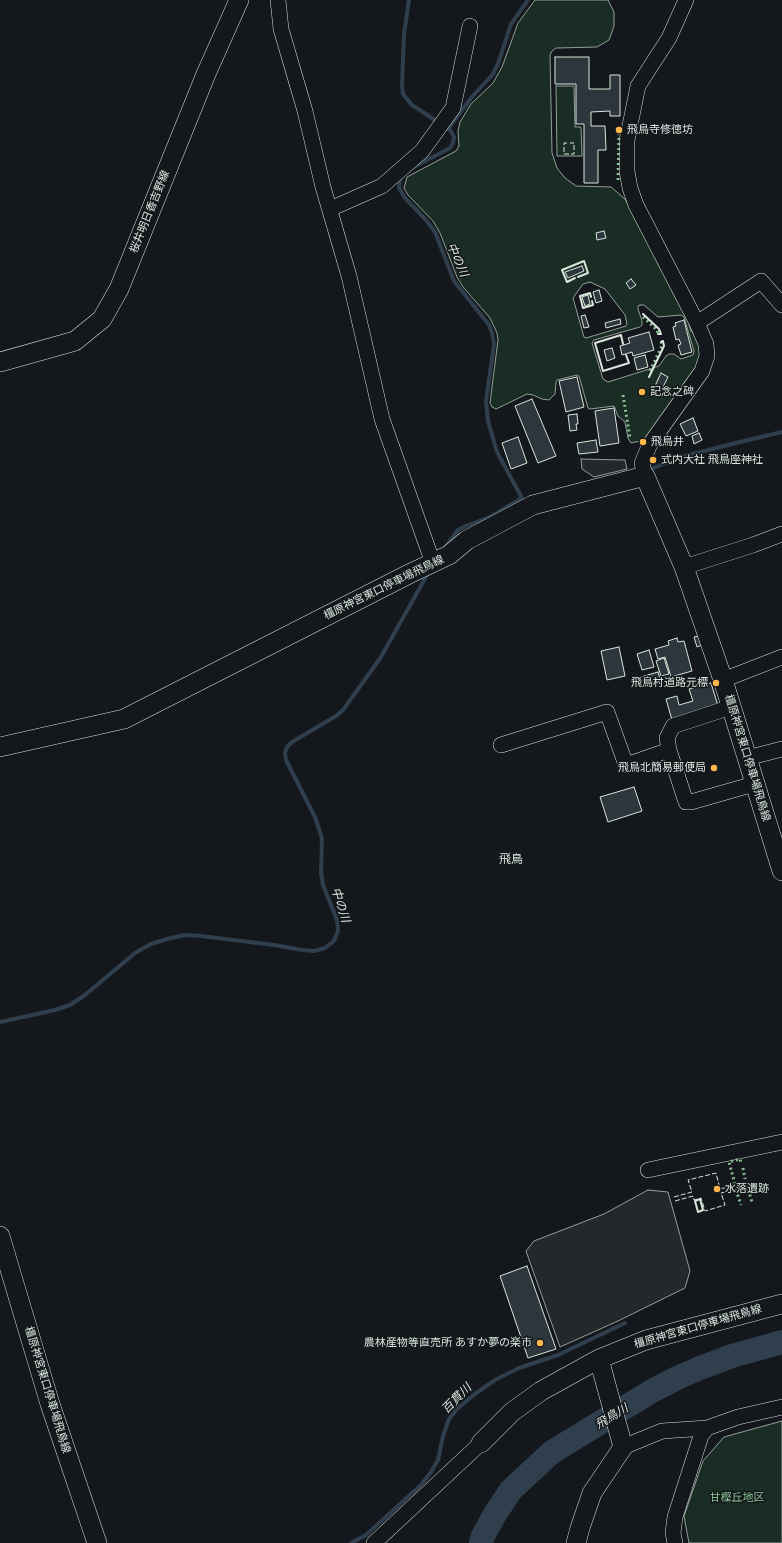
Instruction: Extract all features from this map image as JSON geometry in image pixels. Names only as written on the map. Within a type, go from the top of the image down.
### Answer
[{"type":"main road","name":"桜井明日香吉野線","points":[[0,362],[75,341],[102,319],[119,289],[206,74],[239,0]]},
{"type":"main road","name":"橿原神宮東口停車場飛鳥線","points":[[0,747],[124,719],[409,574],[434,563],[449,555],[467,540],[534,504],[645,476],[684,567],[723,680],[754,784],[778,845],[782,871]]},
{"type":"main road","name":"橿原神宮東口停車場飛鳥線","points":[[0,1236],[50,1404],[97,1543]]},
{"type":"main road","name":"橿原神宮東口停車場飛鳥線","points":[[481,1443],[512,1412],[541,1391],[599,1359],[646,1340],[782,1304]]},
{"type":"main road","points":[[576,1543],[592,1493],[622,1442],[599,1359]]},
{"type":"street","points":[[278,0],[281,29],[306,111],[323,187],[351,284],[382,420],[434,563]]},
{"type":"street","points":[[645,476],[642,463],[650,444],[702,371],[707,356],[706,344],[697,323],[636,205],[630,188],[627,171],[627,140],[638,86],[669,38],[686,0]]},
{"type":"street","points":[[330,209],[382,186],[422,150],[436,132],[453,108],[470,26]]},
{"type":"street","points":[[697,323],[761,282],[782,305]]},
{"type":"street","points":[[684,567],[782,534]]},
{"type":"street","points":[[723,680],[782,657]]},
{"type":"street","points":[[731,707],[673,726],[667,738],[669,750],[686,802],[691,802],[754,784]]},
{"type":"street","points":[[501,745],[607,712],[626,765],[669,750]]},
{"type":"street","points":[[747,758],[782,749]]},
{"type":"street","points":[[648,1170],[782,1142]]},
{"type":"street","points":[[622,1442],[662,1431],[707,1428],[738,1417],[782,1408]]},
{"type":"street","points":[[675,1543],[673,1533],[675,1517],[701,1436],[707,1428]]},
{"type":"street","points":[[374,1543],[481,1443]]},
{"type":"green space","points":[[535,0],[608,0],[614,12],[614,26],[609,40],[597,47],[556,48],[550,55],[552,153],[557,168],[565,178],[576,186],[611,187],[625,199],[672,286],[682,300],[691,331],[698,337],[701,345],[699,366],[645,440],[631,443],[628,438],[625,422],[618,416],[614,406],[588,408],[579,376],[577,375],[557,380],[555,394],[549,400],[527,394],[496,409],[492,407],[490,403],[498,340],[497,333],[490,318],[463,287],[457,277],[440,233],[433,221],[408,195],[404,188],[407,177],[456,151],[459,146],[458,131],[460,122],[471,104],[493,83],[502,67],[518,23]],"holes":[[[590,282],[605,289],[625,315],[626,326],[586,338],[584,337],[573,298],[583,284]],[[644,305],[658,317],[681,315],[684,317],[694,351],[693,355],[681,359],[674,354],[669,354],[659,366],[608,382],[603,379],[592,343],[594,340],[640,327],[642,325],[638,309],[638,306]]]},
{"type":"green space","points":[[556,86],[574,86],[575,127],[581,127],[582,156],[557,156]]},
{"type":"green space","name":"甘樫丘地区","points":[[782,1421],[782,1543],[689,1543],[684,1516],[703,1461],[724,1437]]},
{"type":"shaded area","points":[[581,459],[625,460],[627,469],[594,477],[582,469]]},
{"type":"shaded area","points":[[648,1190],[668,1192],[690,1271],[685,1288],[618,1321],[560,1347],[526,1251],[534,1241],[604,1214]]},
{"type":"building","points":[[555,57],[589,57],[589,89],[610,89],[610,75],[620,75],[620,116],[610,116],[610,111],[591,112],[591,126],[605,126],[606,150],[598,150],[598,183],[584,183],[584,124],[576,124],[576,84],[555,84]]},
{"type":"building","points":[[604,231],[606,238],[597,240],[596,233]]},
{"type":"building","points":[[582,266],[584,271],[568,278],[565,272]]},
{"type":"building","points":[[631,279],[636,285],[630,289],[626,283]]},
{"type":"building","points":[[599,290],[602,301],[596,303],[593,292]]},
{"type":"building","points":[[588,295],[590,304],[585,306],[582,297]]},
{"type":"building","points":[[585,315],[589,327],[584,328],[581,316]]},
{"type":"building","points":[[620,319],[621,324],[606,328],[605,323]]},
{"type":"building","points":[[684,320],[692,352],[681,355],[678,345],[681,344],[679,339],[676,340],[673,327],[676,326],[675,323]]},
{"type":"building","points":[[649,332],[654,350],[633,356],[632,352],[622,355],[620,346],[630,343],[628,338]]},
{"type":"building","points":[[612,348],[615,358],[607,361],[604,350]]},
{"type":"building","points":[[645,355],[648,367],[637,370],[634,358]]},
{"type":"building","points":[[661,373],[668,377],[662,389],[655,386]]},
{"type":"building","points":[[577,377],[584,407],[566,412],[559,381]]},
{"type":"building","points":[[532,399],[556,456],[538,463],[515,406]]},
{"type":"building","points":[[614,408],[619,443],[600,446],[595,411]]},
{"type":"building","points":[[577,414],[577,430],[570,431],[568,415]]},
{"type":"building","points":[[693,418],[698,431],[686,436],[680,424]]},
{"type":"building","points":[[699,433],[702,440],[694,444],[692,436]]},
{"type":"building","points":[[518,437],[527,463],[511,469],[502,443]]},
{"type":"building","points":[[596,440],[598,452],[579,454],[577,443]]},
{"type":"building","points":[[699,636],[702,645],[697,647],[694,637]]},
{"type":"building","points":[[677,638],[678,642],[684,641],[692,671],[671,677],[665,657],[658,659],[655,649],[669,645],[668,641]]},
{"type":"building","points":[[619,647],[625,676],[607,680],[601,651]]},
{"type":"building","points":[[649,650],[654,667],[642,670],[637,654]]},
{"type":"building","points":[[664,658],[669,674],[661,676],[656,661]]},
{"type":"building","points":[[658,672],[661,682],[645,687],[641,677]]},
{"type":"building","points":[[711,683],[718,706],[672,720],[666,699],[677,696],[679,705],[693,701],[689,689]]},
{"type":"building","points":[[634,787],[642,811],[608,822],[600,797]]},
{"type":"building","points":[[527,1266],[556,1349],[528,1358],[500,1276]]},
{"type":"waterway","name":"中の川","points":[[409,0],[404,34],[403,94],[412,105],[450,130],[454,137],[450,148],[412,168]]},
{"type":"waterway","points":[[448,129],[471,98],[493,74],[498,64],[511,24],[528,0]]},
{"type":"waterway","name":"中の川","points":[[400,177],[399,188],[405,198],[435,232],[454,281],[489,325],[494,344],[486,401],[488,421],[497,452],[522,498],[490,517],[458,530],[444,549]]},
{"type":"waterway","points":[[651,469],[681,457],[782,432]]},
{"type":"waterway","name":"中の川","points":[[0,1022],[55,1010],[70,1005],[85,995],[135,953],[151,944],[167,939],[185,935],[201,936],[314,951],[325,948],[334,941],[338,931],[337,920],[323,885],[321,872],[322,839],[315,817],[286,760],[285,753],[287,747],[292,742],[336,716],[343,710],[381,657],[427,575]]},
{"type":"waterway","name":"百貫川","points":[[351,1543],[366,1535],[421,1485],[438,1460],[443,1436],[449,1419],[457,1409],[475,1394],[495,1380],[519,1368],[558,1355],[625,1323]]},
{"type":"waterway","name":"飛鳥川","points":[[481,1543],[483,1536],[495,1514],[511,1490],[552,1452],[652,1391],[677,1378],[732,1356],[782,1342]]},
{"type":"hedge","points":[[618,180],[619,134]]},
{"type":"hedge","points":[[643,317],[657,330],[658,333]]},
{"type":"hedge","points":[[650,371],[662,346],[661,343]]},
{"type":"hedge","points":[[623,395],[630,438]]},
{"type":"hedge","points":[[735,1184],[729,1162],[740,1159],[741,1163]]},
{"type":"hedge","points":[[743,1168],[745,1179]]},
{"type":"hedge","points":[[747,1185],[752,1202]]},
{"type":"hedge","points":[[736,1190],[741,1205]]},
{"type":"fence","points":[[567,143],[564,143],[564,154],[574,154],[574,143],[570,143]]},
{"type":"fence","points":[[674,1197],[692,1192],[688,1180],[716,1173],[720,1189],[739,1184]]},
{"type":"fence","points":[[675,1201],[693,1196],[694,1200],[701,1198],[705,1211],[725,1205],[721,1193],[740,1188]]},
{"type":"wall","points":[[575,278],[567,282],[562,270],[584,261],[588,273],[578,277]]},
{"type":"wall","points":[[591,297],[590,293],[580,296],[583,308],[593,305],[592,301]]},
{"type":"wall","points":[[643,314],[659,329],[661,334],[658,334]]},
{"type":"wall","points":[[623,344],[621,335],[595,343],[603,371],[629,363],[626,355]]},
{"type":"wall","points":[[649,377],[664,346],[663,341],[661,342]]},
{"type":"wall","points":[[700,1199],[703,1210],[698,1212],[695,1201],[700,1199]]},
{"type":"place","name":"飛鳥寺修徳坊","points":[[619,130]]},
{"type":"place","name":"記念之碑","points":[[642,392]]},
{"type":"place","name":"飛鳥井","points":[[643,442]]},
{"type":"place","name":"式内大社 飛鳥座神社","points":[[653,460]]},
{"type":"place","name":"飛鳥村道路元標","points":[[716,683]]},
{"type":"place","name":"飛鳥北簡易郵便局","points":[[714,768]]},
{"type":"place","name":"水落遺跡","points":[[717,1189]]},
{"type":"place","name":"農林産物等直売所 あすか夢の楽市","points":[[540,1343]]},
{"type":"district","name":"飛鳥","points":[[511,860]]}]
